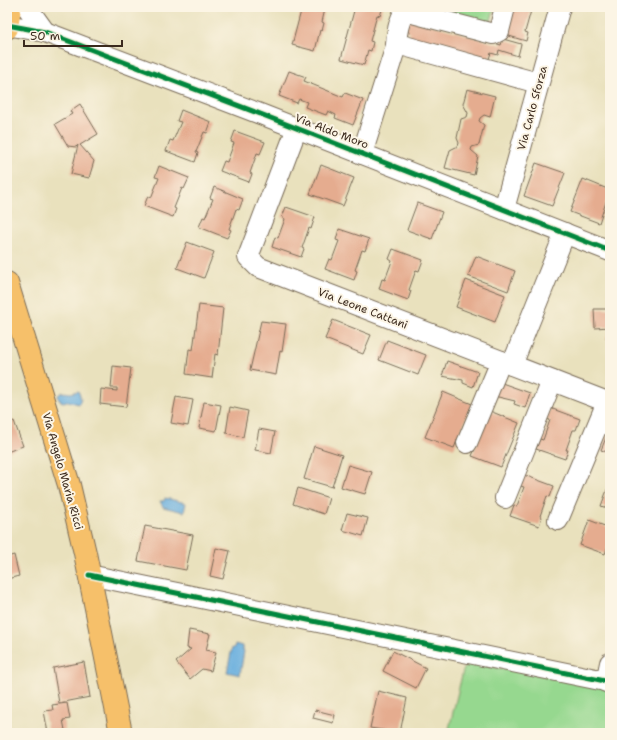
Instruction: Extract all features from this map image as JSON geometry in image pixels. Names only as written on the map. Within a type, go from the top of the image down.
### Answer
[{"type":"main road","points":[[7,28],[10,7]]},
{"type":"main road","name":"Via Angelo Maria Ricci","points":[[7,283],[69,485],[121,733]]},
{"type":"street","points":[[27,7],[45,32]]},
{"type":"street","points":[[362,154],[396,46],[402,15],[405,10],[493,34],[499,31],[505,7]]},
{"type":"street","name":"Via Carlo Sforza","points":[[504,209],[560,7]]},
{"type":"street","name":"Via Aldo Moro","points":[[8,25],[45,32],[297,128],[610,251]]},
{"type":"street","points":[[396,46],[401,45],[538,83]]},
{"type":"street","name":"Via Leone Cattani","points":[[297,128],[248,257],[258,267],[608,403]]},
{"type":"street","points":[[467,443],[566,233]]},
{"type":"street","points":[[505,498],[552,380]]},
{"type":"street","points":[[558,520],[608,403]]},
{"type":"street","points":[[89,575],[609,676]]},
{"type":"green space","points":[[407,7],[495,7],[491,20],[482,27]]},
{"type":"green space","points":[[467,663],[610,686],[610,733],[448,733],[463,671]]},
{"type":"water","points":[[78,391],[81,398],[79,404],[59,400],[58,395],[63,392],[71,393]]},
{"type":"water","points":[[165,498],[186,503],[184,512],[163,507],[160,501],[164,501]]},
{"type":"water","points":[[235,644],[242,646],[242,650],[244,651],[240,675],[227,672],[232,648],[234,648]]},
{"type":"building","points":[[302,7],[329,7],[328,10],[325,9],[322,22],[324,23],[322,31],[320,30],[315,51],[292,45]]},
{"type":"building","points":[[355,7],[383,7],[380,16],[377,15],[370,41],[373,42],[371,51],[368,50],[364,65],[341,59]]},
{"type":"building","points":[[507,7],[532,7],[525,32],[528,33],[526,41],[509,36],[509,33],[503,31]]},
{"type":"building","points":[[405,17],[501,45],[503,39],[521,44],[518,56],[499,50],[498,55],[491,53],[487,64],[408,42],[410,32],[401,30]]},
{"type":"building","points":[[289,71],[306,77],[304,81],[343,97],[345,93],[363,100],[353,125],[335,118],[336,115],[328,111],[326,115],[305,107],[307,102],[299,99],[297,103],[279,96]]},
{"type":"building","points":[[467,89],[495,96],[490,117],[484,115],[479,121],[484,125],[479,145],[472,147],[471,150],[478,156],[474,175],[445,168],[450,150],[458,146],[459,143],[457,138],[461,119],[467,117],[468,113],[463,104]]},
{"type":"building","points":[[80,104],[98,134],[80,145],[94,161],[89,178],[71,174],[78,145],[76,147],[68,146],[55,124],[72,114],[70,111]]},
{"type":"building","points":[[181,110],[211,122],[207,133],[204,132],[196,152],[198,153],[195,162],[166,151],[170,140],[173,141],[181,122],[177,121]]},
{"type":"building","points":[[235,131],[265,142],[260,154],[257,153],[250,173],[252,174],[249,182],[220,171],[224,161],[227,162],[234,143],[231,142]]},
{"type":"building","points":[[536,163],[565,173],[552,206],[524,196]]},
{"type":"building","points":[[321,165],[354,178],[343,206],[310,194]]},
{"type":"building","points":[[159,166],[189,178],[184,189],[182,188],[174,208],[176,209],[173,217],[144,206],[148,196],[151,198],[159,178],[155,177]]},
{"type":"building","points":[[583,179],[610,190],[599,223],[570,212]]},
{"type":"building","points":[[214,187],[243,199],[239,210],[236,209],[229,229],[231,230],[227,238],[199,227],[203,217],[205,218],[213,199],[210,198]]},
{"type":"building","points":[[417,203],[442,212],[432,239],[407,230]]},
{"type":"building","points":[[286,207],[315,217],[311,229],[309,228],[302,248],[304,249],[301,257],[272,247],[275,237],[278,238],[285,219],[282,217]]},
{"type":"building","points":[[339,229],[369,239],[365,251],[362,250],[355,270],[357,271],[354,280],[325,269],[329,259],[332,260],[339,241],[336,240]]},
{"type":"building","points":[[187,242],[214,252],[204,278],[177,268]]},
{"type":"building","points":[[393,249],[423,260],[419,271],[416,270],[409,290],[411,291],[408,300],[379,289],[382,279],[385,280],[392,261],[389,259]]},
{"type":"building","points":[[476,256],[515,271],[508,291],[468,276]]},
{"type":"building","points":[[466,280],[505,295],[495,322],[456,307]]},
{"type":"building","points":[[199,305],[223,308],[218,355],[215,354],[212,378],[186,374],[189,349],[193,350]]},
{"type":"building","points":[[594,309],[610,309],[610,327],[595,328]]},
{"type":"building","points":[[333,320],[371,335],[363,354],[325,339]]},
{"type":"building","points":[[261,321],[286,324],[282,352],[280,351],[276,375],[250,370]]},
{"type":"building","points":[[610,328],[610,339],[606,338]]},
{"type":"building","points":[[387,340],[426,355],[418,375],[379,360]]},
{"type":"building","points":[[447,361],[478,372],[473,387],[463,383],[463,380],[442,376]]},
{"type":"building","points":[[113,366],[131,368],[126,407],[100,404],[101,389],[117,391],[117,388],[111,388]]},
{"type":"building","points":[[499,382],[530,393],[525,408],[514,404],[515,401],[494,396]]},
{"type":"building","points":[[443,392],[472,404],[454,448],[425,437]]},
{"type":"building","points":[[176,397],[193,400],[188,426],[171,423]]},
{"type":"building","points":[[204,402],[221,405],[216,431],[199,428]]},
{"type":"building","points":[[230,407],[248,411],[243,437],[226,433]]},
{"type":"building","points":[[550,408],[580,419],[576,430],[573,430],[566,450],[568,450],[565,459],[536,449],[540,439],[543,440],[550,420],[546,419]]},
{"type":"building","points":[[490,411],[519,423],[501,467],[472,456]]},
{"type":"building","points":[[14,421],[23,446],[7,452],[7,423]]},
{"type":"building","points":[[610,428],[610,453],[601,450]]},
{"type":"building","points":[[259,429],[275,432],[271,453],[255,450]]},
{"type":"building","points":[[314,446],[342,455],[332,487],[304,479]]},
{"type":"building","points":[[348,465],[372,472],[365,494],[341,487]]},
{"type":"building","points":[[524,475],[554,486],[550,497],[547,496],[540,516],[542,517],[539,526],[510,516],[514,505],[517,506],[524,487],[520,486]]},
{"type":"building","points":[[610,482],[610,509],[601,506]]},
{"type":"building","points":[[298,488],[329,498],[324,514],[293,504]]},
{"type":"building","points":[[347,513],[368,518],[363,536],[342,530]]},
{"type":"building","points":[[589,520],[610,528],[610,540],[605,554],[580,545]]},
{"type":"building","points":[[145,526],[193,535],[186,570],[138,561]]},
{"type":"building","points":[[216,548],[230,551],[223,579],[210,576]]},
{"type":"building","points":[[14,555],[19,576],[7,579],[7,557]]},
{"type":"building","points":[[189,630],[210,634],[206,650],[216,652],[211,671],[202,669],[190,679],[176,662],[191,649],[187,648]]},
{"type":"building","points":[[393,651],[426,668],[416,688],[383,671]]},
{"type":"building","points":[[84,662],[90,697],[59,703],[53,668]]},
{"type":"building","points":[[378,691],[407,698],[400,733],[370,728]]},
{"type":"building","points":[[67,703],[70,719],[63,720],[65,730],[48,733],[44,711],[53,710],[52,705]]},
{"type":"building","points":[[315,710],[335,715],[333,723],[313,718]]},
{"type":"cycle path","points":[[7,25],[45,32],[263,115],[610,251]]},
{"type":"cycle path","points":[[89,575],[610,682]]}]
